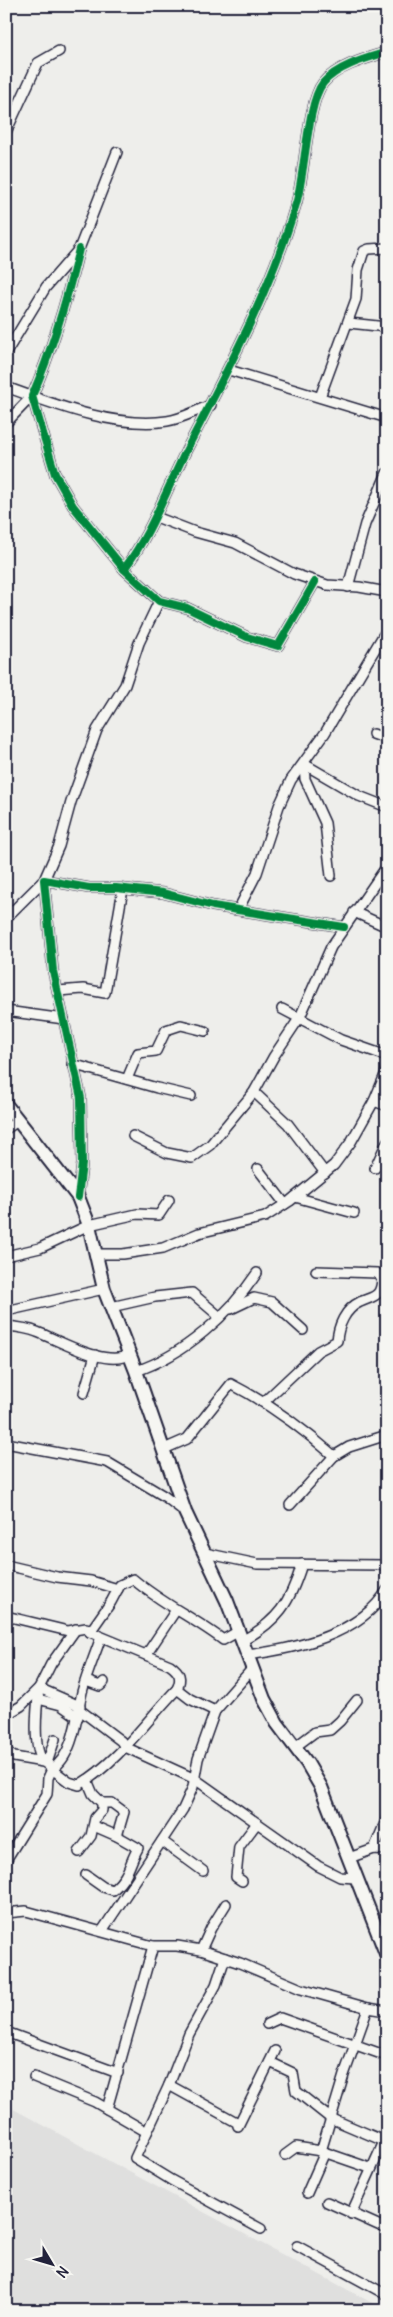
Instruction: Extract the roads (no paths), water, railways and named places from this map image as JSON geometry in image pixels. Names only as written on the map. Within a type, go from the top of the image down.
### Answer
[{"type":"main road","points":[[6,1105],[78,1198],[89,1225],[104,1289],[130,1354],[185,1512],[205,1553],[264,1699],[277,1723],[321,1787],[387,1956]]},
{"type":"street","points":[[6,132],[38,63],[59,52]]},
{"type":"street","points":[[124,569],[141,547],[188,446],[229,370],[281,249],[297,203],[314,100],[323,83],[337,72],[387,52]]},
{"type":"street","points":[[6,423],[32,396],[46,364],[66,305],[79,249],[117,152]]},
{"type":"street","points":[[320,398],[349,323],[356,299],[358,270],[364,251],[369,248],[387,248]]},
{"type":"street","points":[[6,353],[46,287],[79,249]]},
{"type":"street","points":[[349,323],[387,327]]},
{"type":"street","points":[[229,370],[387,418]]},
{"type":"street","points":[[6,387],[74,410],[119,420],[168,421],[211,405]]},
{"type":"street","points":[[32,396],[55,474],[72,506],[124,569],[158,601],[187,608],[247,637],[278,646],[315,582]]},
{"type":"street","points":[[348,587],[365,524],[387,473]]},
{"type":"street","points":[[156,517],[195,532],[234,543],[294,574],[315,582],[387,592]]},
{"type":"street","points":[[6,918],[44,880],[59,846],[71,802],[97,730],[125,684],[139,643],[158,601]]},
{"type":"street","points":[[238,910],[257,873],[279,806],[291,780],[304,764],[387,628]]},
{"type":"street","points":[[373,734],[387,739]]},
{"type":"street","points":[[304,764],[359,796],[387,807]]},
{"type":"street","points":[[304,764],[305,779],[325,823],[331,876]]},
{"type":"street","points":[[133,1136],[167,1153],[192,1158],[210,1145],[254,1092],[274,1056],[300,1017],[331,947],[387,866]]},
{"type":"street","points":[[44,880],[89,888],[163,893],[238,910],[344,927]]},
{"type":"street","points":[[44,880],[53,971],[81,1098],[83,1132],[78,1198]]},
{"type":"street","points":[[58,991],[83,989],[105,993],[122,889]]},
{"type":"street","points":[[354,912],[387,927]]},
{"type":"street","points":[[282,1009],[341,1040],[387,1056]]},
{"type":"street","points":[[6,1012],[64,1019]]},
{"type":"street","points":[[127,1079],[138,1053],[156,1051],[166,1030],[181,1026],[205,1031]]},
{"type":"street","points":[[72,1064],[191,1096]]},
{"type":"street","points":[[95,1254],[123,1254],[163,1248],[199,1233],[265,1217],[295,1197],[334,1166],[351,1142],[374,1101],[387,1070]]},
{"type":"street","points":[[254,1092],[288,1124],[325,1173]]},
{"type":"street","points":[[374,1101],[387,1106]]},
{"type":"street","points":[[6,1129],[19,1120]]},
{"type":"street","points":[[387,1142],[376,1167],[387,1169]]},
{"type":"street","points":[[258,1170],[285,1204]]},
{"type":"street","points":[[295,1197],[354,1213]]},
{"type":"street","points":[[6,1256],[40,1248],[89,1225],[136,1214],[159,1215],[169,1200]]},
{"type":"street","points":[[265,1401],[318,1351],[337,1341],[338,1330],[346,1315],[360,1302],[373,1299],[382,1288],[384,1279],[377,1273],[316,1271]]},
{"type":"street","points":[[136,1371],[151,1366],[182,1346],[223,1314],[246,1290],[256,1273]]},
{"type":"street","points":[[6,1311],[104,1289]]},
{"type":"street","points":[[111,1307],[155,1297],[192,1293],[223,1314]]},
{"type":"street","points":[[223,1314],[254,1298],[272,1302],[303,1330]]},
{"type":"street","points":[[6,1326],[34,1331],[96,1355],[116,1358],[125,1357],[130,1354]]},
{"type":"street","points":[[84,1392],[96,1355]]},
{"type":"street","points":[[164,1450],[187,1438],[231,1384],[265,1401],[298,1425],[334,1456]]},
{"type":"street","points":[[290,1505],[334,1456],[349,1447],[387,1435]]},
{"type":"street","points":[[6,1443],[107,1462],[164,1496],[185,1512]]},
{"type":"street","points":[[205,1553],[257,1564],[387,1565]]},
{"type":"street","points":[[90,1632],[120,1585],[132,1579],[151,1595],[197,1620],[223,1640],[240,1636],[272,1622],[282,1610],[295,1586],[302,1564]]},
{"type":"street","points":[[6,1565],[50,1576],[91,1581],[118,1589]]},
{"type":"street","points":[[246,1655],[302,1644],[336,1631],[370,1612],[387,1590]]},
{"type":"street","points":[[146,1655],[176,1610]]},
{"type":"street","points":[[6,1616],[68,1631],[86,1628],[90,1632],[177,1670],[181,1680],[178,1689],[125,1747],[79,1785],[69,1782],[47,1765],[14,1757],[6,1751]]},
{"type":"street","points":[[6,1715],[21,1706],[39,1688],[51,1664],[76,1630]]},
{"type":"street","points":[[47,1765],[62,1760],[79,1711],[86,1681],[101,1636]]},
{"type":"street","points":[[102,1931],[183,1808],[195,1779],[198,1759],[215,1711],[252,1668]]},
{"type":"street","points":[[86,1681],[100,1686],[104,1682]]},
{"type":"street","points":[[39,1688],[37,1729],[39,1750],[47,1765]]},
{"type":"street","points":[[39,1688],[79,1711],[121,1741],[125,1747],[195,1779],[318,1866],[340,1877],[355,1878]]},
{"type":"street","points":[[178,1689],[190,1699],[215,1711]]},
{"type":"street","points":[[38,1699],[79,1711]]},
{"type":"street","points":[[295,1747],[315,1732],[330,1730],[340,1721],[356,1700]]},
{"type":"street","points":[[6,1860],[47,1794],[47,1765],[55,1739]]},
{"type":"street","points":[[79,1852],[91,1836],[96,1818],[102,1810],[102,1803],[93,1794],[87,1780]]},
{"type":"street","points":[[102,1803],[112,1803],[124,1812],[117,1836]]},
{"type":"street","points":[[374,1849],[387,1818]]},
{"type":"street","points":[[242,1881],[236,1877],[238,1847],[257,1823]]},
{"type":"street","points":[[86,1875],[103,1887],[113,1890],[130,1872],[131,1861],[138,1848],[94,1826]]},
{"type":"street","points":[[162,1841],[202,1870]]},
{"type":"street","points":[[349,1858],[374,1849],[387,1850]]},
{"type":"street","points":[[201,1950],[210,1928],[226,1904]]},
{"type":"street","points":[[6,1913],[26,1912],[153,1946],[177,1946],[201,1950],[301,1989],[368,2008],[387,2011]]},
{"type":"street","points":[[107,2109],[153,1946]]},
{"type":"street","points":[[225,1958],[216,1985],[189,2034],[169,2085],[135,2158],[170,2180],[261,2228]]},
{"type":"street","points":[[307,2193],[323,2151],[330,2118],[368,2008]]},
{"type":"street","points":[[267,2024],[280,2018],[387,2056]]},
{"type":"street","points":[[6,2032],[118,2073]]},
{"type":"street","points":[[169,2085],[238,2124],[275,2051]]},
{"type":"street","points":[[270,2062],[293,2073],[296,2091],[330,2118],[386,2138],[370,2168],[351,2214]]},
{"type":"street","points":[[34,2077],[107,2109],[147,2132]]},
{"type":"street","points":[[285,2155],[296,2147],[323,2151],[370,2168]]},
{"type":"street","points":[[327,2202],[387,2229]]},
{"type":"street","points":[[296,2246],[387,2295]]}]
